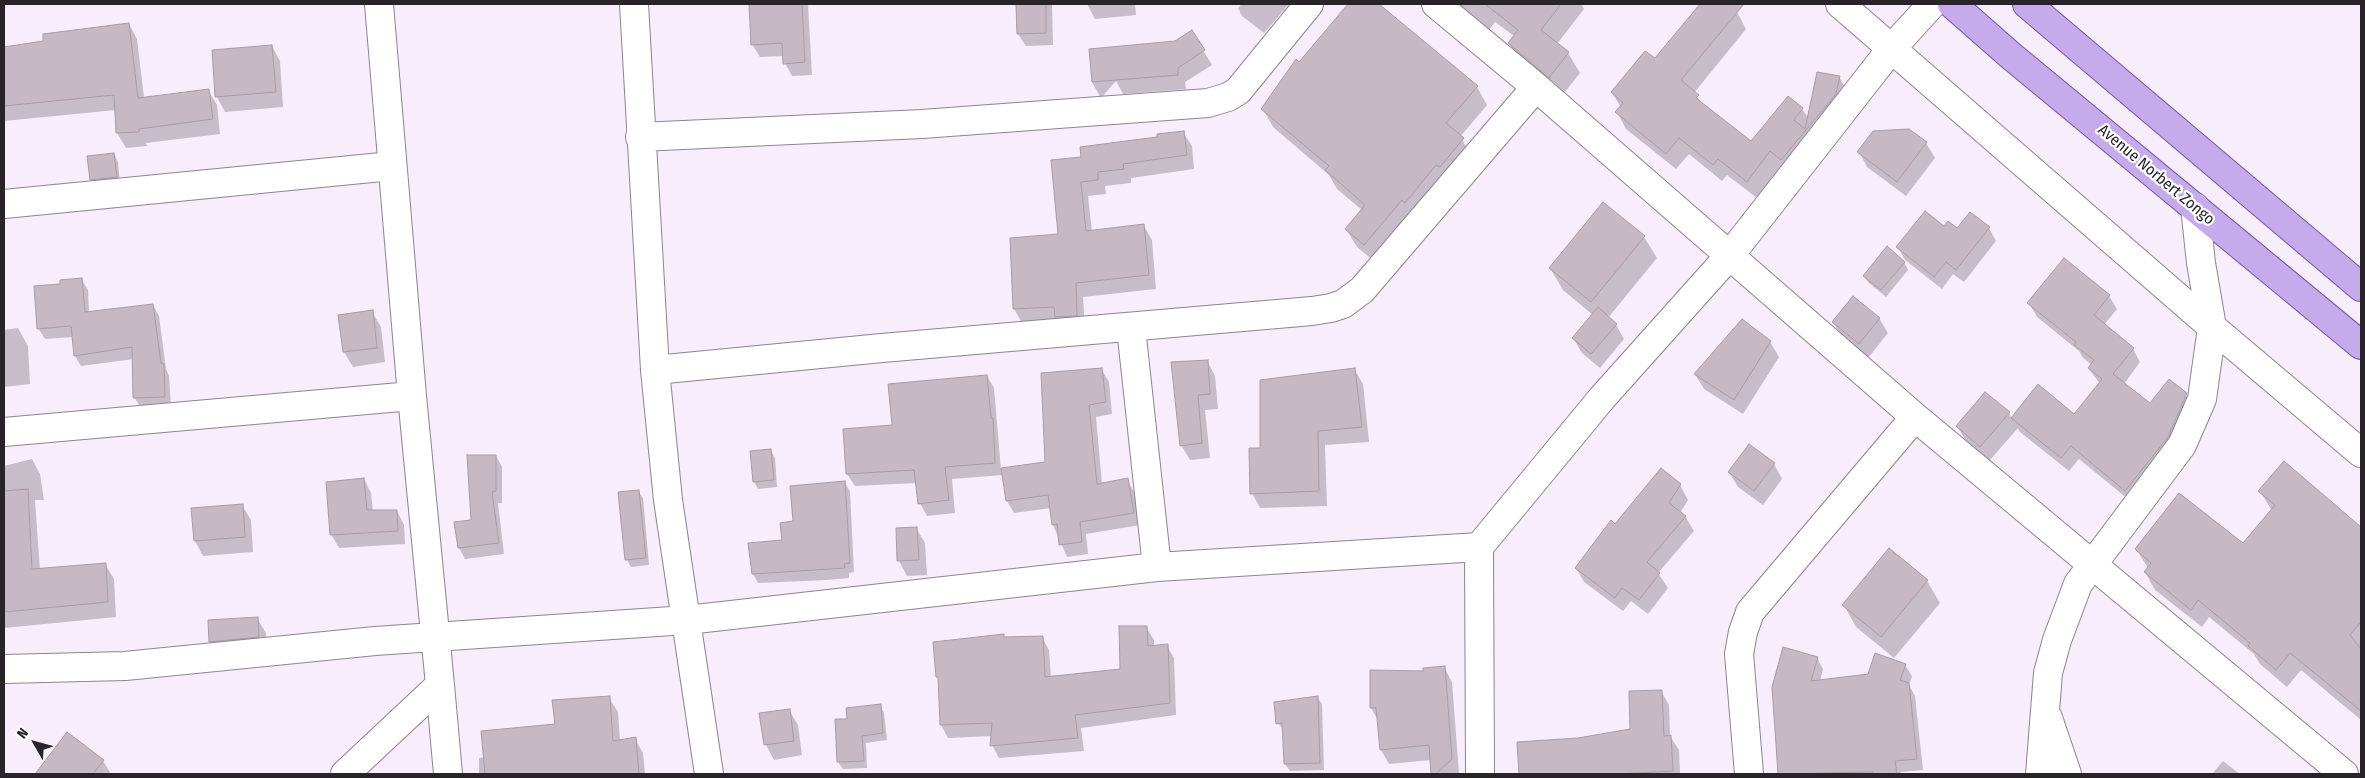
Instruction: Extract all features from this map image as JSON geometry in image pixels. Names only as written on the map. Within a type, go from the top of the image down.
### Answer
[{"type":"main road","name":"Avenue Norbert Zongo","points":[[1952,4],[2010,55],[2361,345]]},
{"type":"main road","points":[[2027,4],[2361,287]]},
{"type":"street","points":[[379,4],[412,396],[448,774]]},
{"type":"street","points":[[634,4],[640,137],[655,370],[668,500],[708,774]]},
{"type":"street","points":[[640,137],[922,124],[1208,103],[1228,97],[1238,90],[1310,4]]},
{"type":"street","points":[[1436,4],[1536,87],[1915,416],[2092,566],[2344,774]]},
{"type":"street","points":[[1840,4],[2212,327],[2361,453]]},
{"type":"street","points":[[1480,774],[1479,547],[1602,398],[1730,255],[1892,48],[1932,4]]},
{"type":"street","points":[[655,370],[882,348],[1131,328],[1330,308],[1352,299],[1362,290],[1536,87]]},
{"type":"street","points":[[4,204],[392,166]]},
{"type":"street","points":[[2040,774],[2048,673],[2057,640],[2078,584],[2182,445],[2202,398],[2212,327],[2201,263],[2195,207]]},
{"type":"street","points":[[1131,328],[1157,567]]},
{"type":"street","points":[[4,432],[412,396]]},
{"type":"street","points":[[1749,774],[1739,654],[1743,632],[1750,612],[1915,416]]},
{"type":"street","points":[[4,669],[125,666],[434,637],[687,620],[1157,567],[1479,547]]},
{"type":"street","points":[[345,774],[440,685]]},
{"type":"street","points":[[2044,705],[2068,774]]},
{"type":"building","points":[[749,4],[802,4],[805,62],[783,64],[782,43],[751,45]]},
{"type":"building","points":[[1016,4],[1046,4],[1046,33],[1017,34]]},
{"type":"building","points":[[1348,4],[1379,4],[1478,86],[1446,123],[1464,138],[1440,167],[1436,165],[1405,203],[1402,200],[1364,245],[1345,229],[1365,205],[1325,170],[1329,166],[1261,109],[1296,59],[1299,62]]},
{"type":"building","points":[[1485,4],[1561,4],[1541,30],[1569,52],[1549,78],[1508,43],[1518,30]]},
{"type":"building","points":[[1700,4],[1744,4],[1681,80],[1699,95],[1696,98],[1751,141],[1788,96],[1803,108],[1794,120],[1805,129],[1817,72],[1840,76],[1836,94],[1781,160],[1770,151],[1747,182],[1718,159],[1713,165],[1679,138],[1666,154],[1615,112],[1623,103],[1611,92],[1645,51],[1655,58]]},
{"type":"building","points":[[129,23],[138,98],[209,89],[213,119],[139,129],[139,132],[116,133],[114,95],[4,106],[4,47],[43,41],[43,34]]},
{"type":"building","points":[[1192,30],[1205,50],[1178,68],[1178,75],[1092,82],[1089,49],[1175,41]]},
{"type":"building","points":[[272,45],[276,92],[215,97],[212,50]]},
{"type":"building","points":[[1909,129],[1927,142],[1897,182],[1857,152],[1873,131]]},
{"type":"building","points":[[1184,131],[1187,155],[1123,164],[1124,169],[1098,172],[1098,180],[1081,182],[1086,231],[1144,224],[1149,275],[1076,283],[1077,316],[1055,317],[1054,307],[1013,309],[1010,238],[1058,234],[1051,160],[1081,157],[1080,147],[1157,137],[1157,134]]},
{"type":"building","points":[[114,153],[117,177],[90,180],[87,156]]},
{"type":"building","points":[[1603,202],[1645,236],[1591,302],[1549,268]]},
{"type":"building","points":[[1925,211],[1944,226],[1948,221],[1957,228],[1970,212],[1990,227],[1956,270],[1946,262],[1934,277],[1896,247]]},
{"type":"building","points":[[1887,246],[1905,262],[1881,290],[1863,276]]},
{"type":"building","points":[[2064,258],[2110,295],[2094,315],[2134,348],[2113,374],[2150,403],[2169,379],[2187,393],[2168,437],[2125,491],[2071,446],[2061,458],[2011,418],[2038,384],[2074,414],[2102,379],[2088,368],[2094,360],[2074,345],[2076,342],[2027,303]]},
{"type":"building","points":[[82,278],[85,312],[153,304],[161,363],[164,364],[165,397],[133,398],[132,347],[74,356],[71,326],[37,329],[34,286],[60,284],[60,280]]},
{"type":"building","points":[[1853,296],[1880,318],[1859,344],[1832,322]]},
{"type":"building","points":[[1598,307],[1617,324],[1591,354],[1572,338]]},
{"type":"building","points":[[373,310],[377,348],[343,352],[338,315]]},
{"type":"building","points":[[1742,319],[1771,341],[1734,400],[1694,374]]},
{"type":"building","points":[[1208,360],[1210,394],[1198,395],[1202,443],[1180,446],[1171,362]]},
{"type":"building","points":[[1102,368],[1106,402],[1089,405],[1097,484],[1128,478],[1134,513],[1080,522],[1082,542],[1059,545],[1057,524],[1052,525],[1048,495],[1006,501],[1001,468],[1045,462],[1041,373]]},
{"type":"building","points":[[1355,368],[1362,427],[1318,431],[1319,491],[1250,494],[1249,448],[1260,448],[1260,380]]},
{"type":"building","points":[[987,375],[991,418],[993,418],[995,463],[945,467],[949,500],[918,504],[914,470],[846,474],[843,429],[892,425],[888,384]]},
{"type":"building","points":[[1985,392],[2010,412],[1980,447],[1956,426]]},
{"type":"building","points":[[1749,444],[1775,463],[1754,491],[1728,472]]},
{"type":"building","points":[[771,449],[774,480],[753,482],[750,451]]},
{"type":"building","points":[[467,455],[496,455],[496,491],[492,492],[499,543],[458,548],[454,522],[471,520]]},
{"type":"building","points":[[2284,461],[2361,527],[2361,622],[2350,635],[2361,649],[2361,711],[2290,653],[2276,670],[2248,646],[2250,643],[2198,600],[2191,610],[2144,572],[2151,563],[2135,549],[2179,493],[2243,543],[2275,505],[2258,491]]},
{"type":"building","points":[[1661,468],[1681,484],[1669,503],[1686,516],[1647,562],[1660,573],[1639,600],[1622,588],[1615,598],[1575,568],[1611,520],[1615,524]]},
{"type":"building","points":[[364,478],[367,510],[397,510],[398,531],[330,535],[326,482]]},
{"type":"building","points":[[845,481],[850,563],[844,564],[845,568],[752,574],[748,543],[782,540],[780,523],[793,521],[790,486]]},
{"type":"building","points":[[28,489],[32,569],[106,563],[108,602],[4,612],[4,491]]},
{"type":"building","points":[[639,490],[646,558],[625,560],[618,492]]},
{"type":"building","points":[[243,504],[245,537],[194,541],[191,508]]},
{"type":"building","points":[[917,527],[919,560],[897,561],[896,528]]},
{"type":"building","points":[[1889,548],[1928,580],[1881,637],[1842,605]]},
{"type":"building","points":[[258,617],[259,637],[209,642],[208,620]]},
{"type":"building","points":[[1119,626],[1147,626],[1148,646],[1168,644],[1170,703],[1075,715],[1078,738],[990,746],[992,723],[940,725],[938,677],[936,677],[933,642],[1004,634],[1004,637],[1043,636],[1045,677],[1120,669]]},
{"type":"building","points":[[1783,647],[1818,657],[1811,681],[1868,674],[1875,653],[1906,664],[1900,680],[1909,683],[1917,759],[1895,761],[1897,774],[1873,774],[1873,772],[1778,774],[1772,687]]},
{"type":"building","points":[[1445,666],[1452,759],[1436,774],[1431,774],[1429,745],[1380,750],[1376,708],[1370,708],[1370,670],[1423,671],[1423,668]]},
{"type":"building","points":[[1662,690],[1664,736],[1671,735],[1673,771],[1619,774],[1519,774],[1517,742],[1578,738],[1630,729],[1629,691]]},
{"type":"building","points":[[610,696],[613,741],[636,737],[639,774],[485,774],[481,731],[555,724],[552,700]]},
{"type":"building","points":[[1318,696],[1320,763],[1284,764],[1282,723],[1276,724],[1274,702]]},
{"type":"building","points":[[881,704],[883,733],[862,736],[864,761],[837,762],[835,719],[847,719],[846,708]]},
{"type":"building","points":[[790,709],[794,741],[764,745],[759,713]]},
{"type":"building","points":[[67,732],[104,760],[93,774],[35,774]]}]
